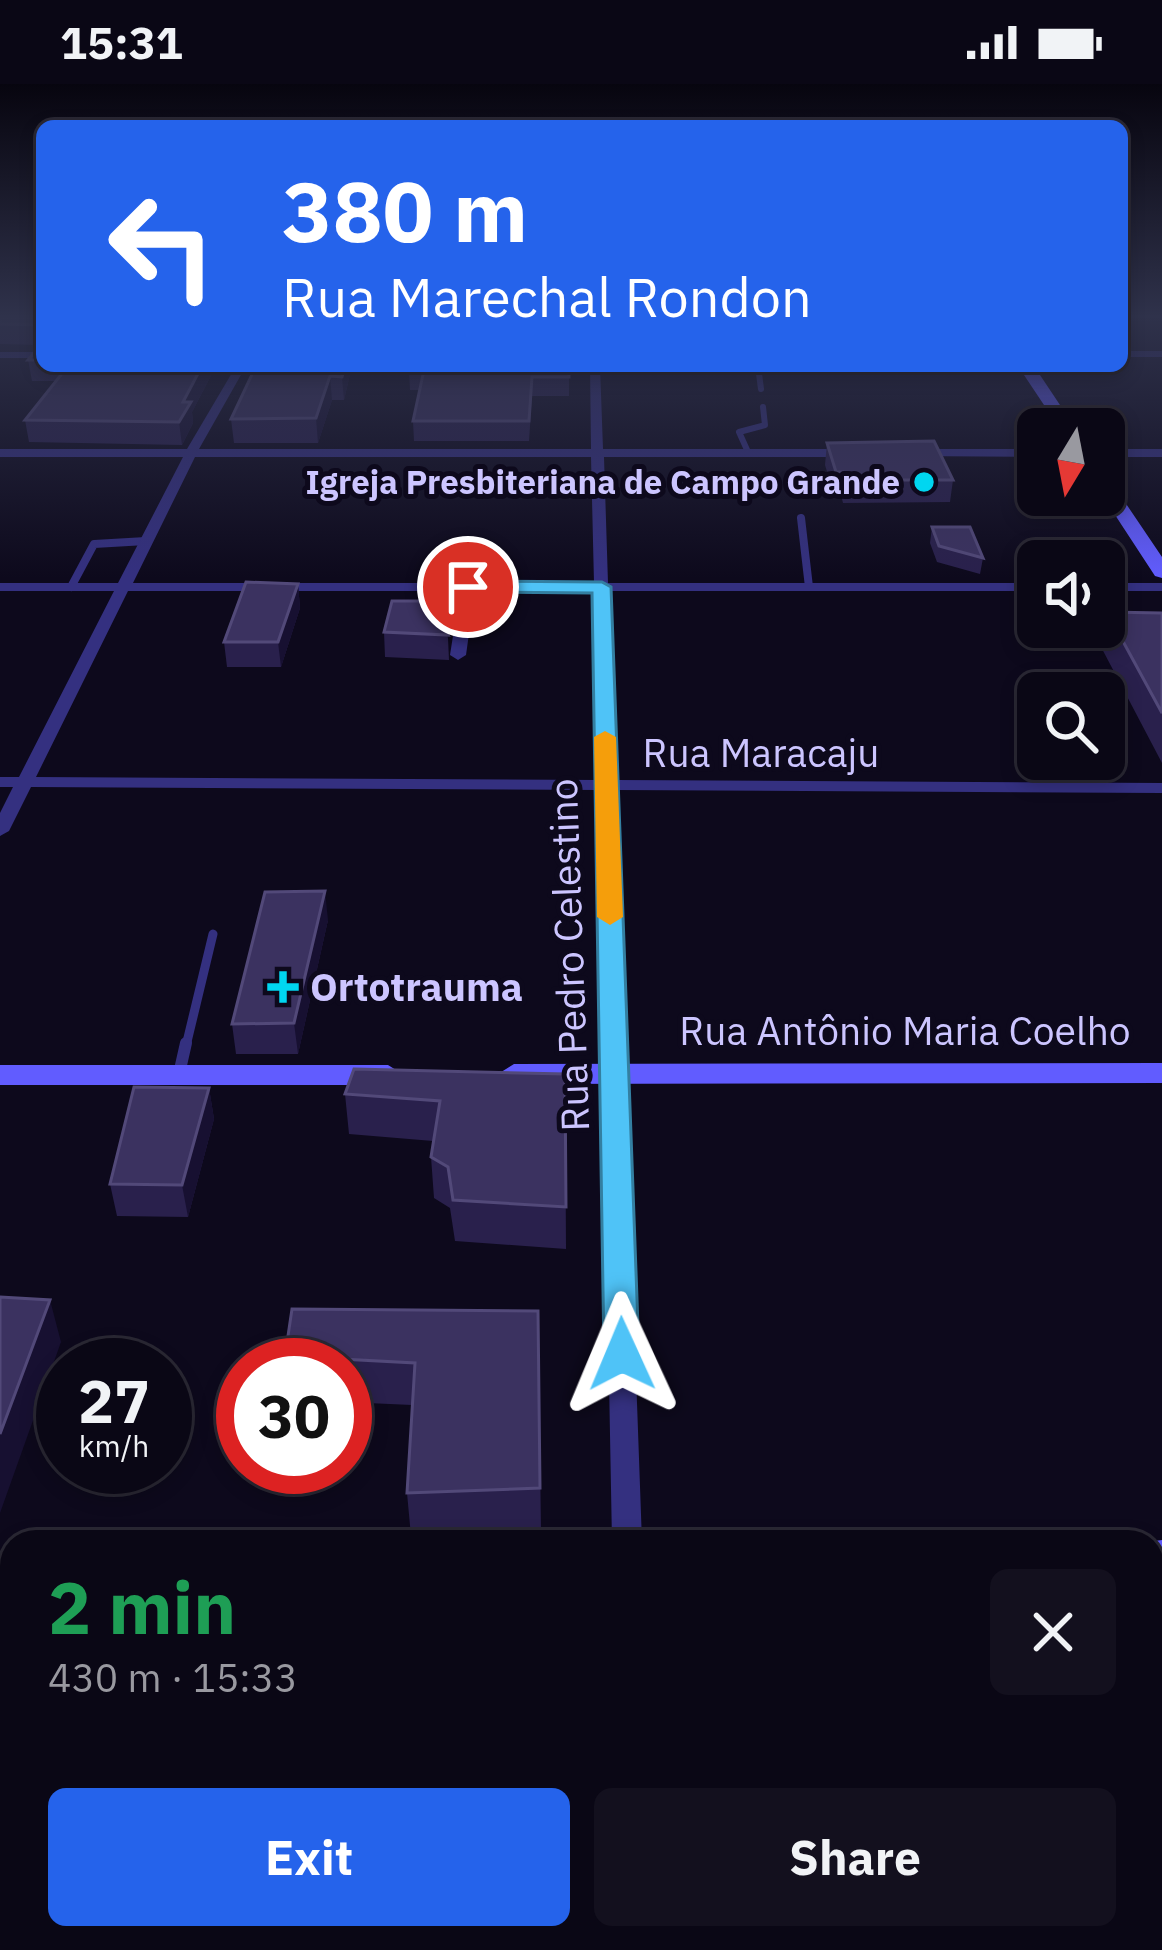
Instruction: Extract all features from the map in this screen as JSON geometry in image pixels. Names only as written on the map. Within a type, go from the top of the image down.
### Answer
[{"type":"street","points":[[0,831],[219,404]]},
{"type":"street","name":"Rua Pedro Celestino","points":[[597,404],[626,1530]]},
{"type":"street","points":[[0,452],[860,452]]},
{"type":"street","points":[[904,453],[1017,453]]},
{"type":"street","points":[[1125,453],[1162,453]]},
{"type":"street","points":[[1125,516],[1162,572]]},
{"type":"street","points":[[0,587],[1017,587]]},
{"type":"street","points":[[458,655],[468,587]]},
{"type":"street","points":[[1125,587],[1162,587]]},
{"type":"street","name":"Rua Maracaju","points":[[0,782],[1162,788]]},
{"type":"street","name":"Rua Antônio Maria Coelho","points":[[476,1074],[1162,1073]]},
{"type":"street","points":[[0,1075],[430,1075]]},
{"type":"lane","points":[[748,452],[739,432],[765,424],[763,407]]},
{"type":"lane","points":[[801,518],[809,587]]},
{"type":"lane","points":[[71,587],[94,544],[146,541]]},
{"type":"lane","points":[[178,1077],[214,934]]},
{"type":"building","points":[[38,404],[190,404],[179,422],[25,420]]},
{"type":"building","points":[[238,404],[321,404],[316,418],[231,419]]},
{"type":"building","points":[[417,404],[530,404],[529,421],[413,421]]},
{"type":"building","points":[[934,441],[953,480],[845,480],[843,472],[836,472],[827,443]]},
{"type":"building","points":[[932,527],[970,527],[983,558],[939,546]]},
{"type":"building","points":[[246,582],[298,584],[278,642],[224,642]]},
{"type":"building","points":[[392,601],[449,601],[444,629],[448,635],[384,632]]},
{"type":"building","points":[[1125,612],[1162,613],[1162,713],[1125,645]]},
{"type":"building","name":"Ortotrauma","points":[[325,891],[294,1023],[232,1024],[265,892]]},
{"type":"building","points":[[354,1069],[565,1074],[566,1207],[453,1200],[448,1167],[431,1157],[440,1101],[345,1094]]},
{"type":"building","points":[[134,1087],[209,1088],[182,1185],[110,1184]]},
{"type":"building","points":[[0,1297],[50,1300],[0,1434]]},
{"type":"building","points":[[292,1309],[538,1311],[540,1488],[407,1493],[415,1363],[372,1361],[372,1338],[288,1338]]},
{"type":"slow traffic","points":[[605,737],[610,917]]},
{"type":"place","name":"Igreja Presbiteriana de Campo Grande","points":[[924,482]]},
{"type":"place","name":"Ortotrauma","points":[[283,987]]},
{"type":"route","points":[[468,587],[602,587],[622,1354]]}]
